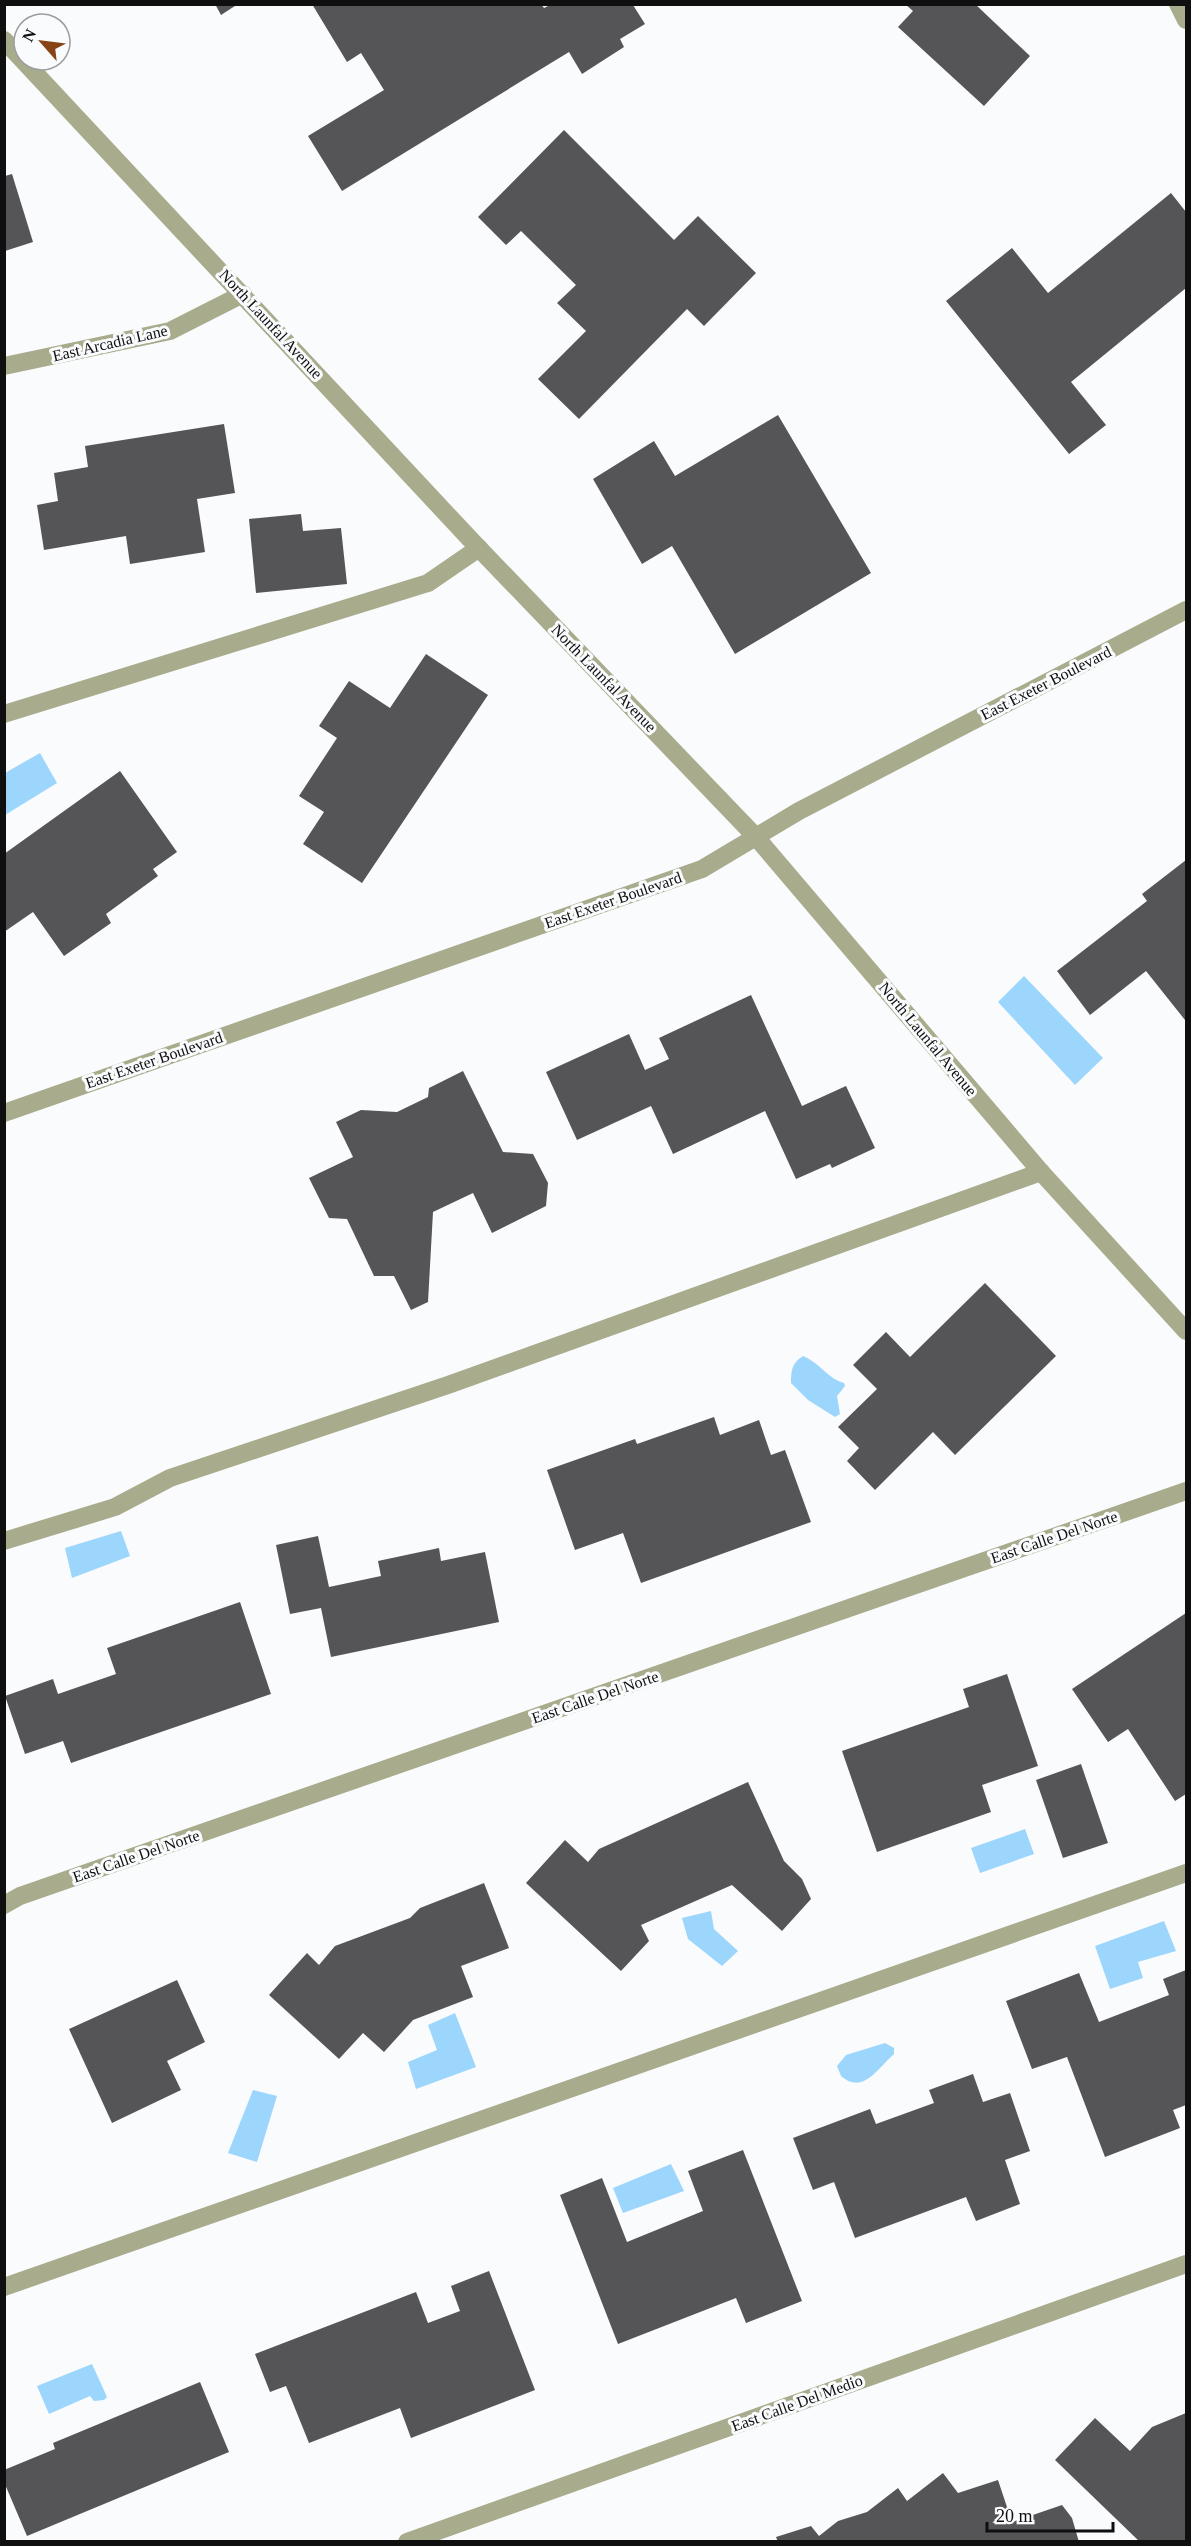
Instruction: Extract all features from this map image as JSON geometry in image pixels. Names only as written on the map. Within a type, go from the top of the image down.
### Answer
[{"type":"street","points":[[1178,4],[1186,20]]},
{"type":"street","name":"North Launfal Avenue","points":[[4,40],[479,548],[756,837],[1041,1172],[1186,1331]]},
{"type":"street","name":"East Arcadia Lane","points":[[4,366],[170,331],[243,294]]},
{"type":"street","points":[[4,714],[428,583],[479,548]]},
{"type":"street","name":"East Exeter Boulevard","points":[[4,1113],[702,869],[799,811],[1186,610]]},
{"type":"street","points":[[4,1541],[115,1507],[170,1478],[459,1381],[1041,1172]]},
{"type":"street","name":"East Calle Del Norte","points":[[4,1905],[20,1896],[1186,1491]]},
{"type":"street","points":[[4,2287],[1186,1873]]},
{"type":"street","name":"East Calle Del Medio","points":[[407,2541],[1186,2264]]},
{"type":"water","points":[[40,753],[57,783],[5,815],[5,773]]},
{"type":"water","points":[[1024,976],[1103,1058],[1075,1085],[998,1002]]},
{"type":"water","points":[[803,1356],[833,1378],[844,1383],[845,1386],[837,1396],[840,1414],[835,1417],[808,1400],[791,1383],[793,1367],[796,1361]]},
{"type":"water","points":[[121,1531],[130,1556],[72,1578],[65,1548]]},
{"type":"water","points":[[1025,1829],[1034,1854],[980,1873],[971,1848]]},
{"type":"water","points":[[711,1911],[714,1929],[738,1951],[722,1966],[688,1939],[682,1918]]},
{"type":"water","points":[[1164,1921],[1176,1951],[1138,1962],[1143,1978],[1110,1989],[1095,1946]]},
{"type":"water","points":[[455,2013],[476,2067],[416,2089],[408,2062],[437,2050],[428,2025]]},
{"type":"water","points":[[885,2043],[894,2048],[894,2054],[876,2073],[856,2083],[841,2076],[837,2066],[846,2055]]},
{"type":"water","points":[[253,2090],[277,2096],[257,2162],[228,2153]]},
{"type":"water","points":[[671,2164],[684,2191],[623,2213],[613,2188]]},
{"type":"water","points":[[92,2364],[107,2397],[104,2400],[94,2401],[90,2396],[49,2414],[37,2386]]},
{"type":"building","points":[[215,4],[238,4],[221,15]]},
{"type":"building","points":[[312,4],[541,4],[544,8],[550,5],[633,5],[645,24],[620,39],[624,47],[582,74],[569,52],[342,191],[308,136],[384,90],[361,53],[347,62]]},
{"type":"building","points":[[905,4],[975,4],[1030,56],[984,106],[898,27],[913,11]]},
{"type":"building","points":[[564,130],[674,240],[698,216],[756,273],[704,326],[687,309],[579,419],[538,379],[586,331],[557,303],[576,285],[521,231],[506,245],[478,217]]},
{"type":"building","points":[[12,174],[33,242],[5,251],[5,176]]},
{"type":"building","points":[[1171,193],[1186,212],[1186,288],[1071,382],[1106,425],[1069,454],[946,301],[1012,248],[1048,293]]},
{"type":"building","points":[[778,415],[871,573],[735,654],[672,546],[642,564],[593,479],[654,441],[675,476]]},
{"type":"building","points":[[224,424],[235,493],[197,499],[205,552],[130,564],[126,536],[44,550],[37,505],[58,501],[54,473],[88,467],[85,446]]},
{"type":"building","points":[[301,514],[303,531],[341,528],[347,584],[256,593],[249,519]]},
{"type":"building","points":[[426,654],[488,695],[362,883],[303,844],[324,812],[299,796],[337,738],[319,726],[349,681],[390,708]]},
{"type":"building","points":[[120,771],[177,852],[153,869],[158,876],[106,914],[111,923],[64,956],[33,912],[4,932],[4,854]]},
{"type":"building","points":[[1186,860],[1186,1019],[1146,971],[1090,1015],[1057,971],[1147,901],[1142,894]]},
{"type":"building","points":[[751,995],[802,1106],[846,1086],[875,1148],[832,1168],[830,1164],[796,1179],[765,1111],[673,1154],[651,1106],[577,1140],[546,1072],[629,1034],[645,1070],[669,1059],[659,1038]]},
{"type":"building","points":[[463,1071],[503,1152],[533,1154],[548,1183],[546,1206],[492,1233],[473,1193],[433,1212],[428,1302],[411,1310],[394,1276],[374,1276],[347,1219],[329,1218],[309,1178],[353,1157],[336,1122],[361,1110],[397,1112],[428,1097],[429,1088]]},
{"type":"building","points":[[985,1283],[1056,1356],[955,1455],[933,1432],[875,1490],[847,1461],[859,1448],[838,1427],[877,1389],[853,1365],[886,1332],[910,1357]]},
{"type":"building","points":[[714,1417],[720,1435],[759,1420],[771,1455],[785,1450],[811,1522],[641,1583],[623,1533],[575,1550],[547,1470],[635,1439],[637,1444]]},
{"type":"building","points":[[318,1536],[329,1587],[381,1576],[378,1561],[439,1548],[441,1561],[485,1552],[499,1622],[331,1657],[321,1608],[290,1614],[276,1545]]},
{"type":"building","points":[[240,1602],[271,1694],[71,1763],[63,1741],[25,1754],[5,1696],[53,1679],[58,1694],[116,1674],[107,1648]]},
{"type":"building","points":[[1186,1613],[1186,1794],[1175,1801],[1128,1729],[1108,1742],[1072,1689]]},
{"type":"building","points":[[1007,1674],[1038,1766],[982,1785],[991,1812],[877,1852],[842,1751],[969,1707],[963,1689]]},
{"type":"building","points":[[1081,1764],[1108,1843],[1063,1858],[1036,1780]]},
{"type":"building","points":[[748,1782],[784,1861],[802,1879],[811,1899],[782,1931],[732,1885],[641,1925],[649,1941],[621,1971],[526,1883],[565,1840],[588,1862],[599,1849]]},
{"type":"building","points":[[484,1883],[509,1948],[461,1966],[473,1997],[413,2020],[384,2052],[363,2033],[339,2059],[269,1995],[307,1953],[319,1965],[335,1946],[410,1918],[420,1908]]},
{"type":"building","points":[[1186,1970],[1186,2105],[1173,2110],[1180,2128],[1105,2157],[1067,2057],[1032,2069],[1006,2001],[1079,1973],[1099,2022],[1169,1995],[1163,1979]]},
{"type":"building","points":[[177,1980],[205,2042],[167,2061],[181,2090],[112,2123],[69,2029]]},
{"type":"building","points":[[973,2074],[983,2102],[1010,2093],[1030,2151],[1005,2160],[1020,2204],[976,2221],[966,2197],[855,2238],[834,2182],[813,2190],[793,2138],[870,2109],[876,2124],[934,2103],[929,2090]]},
{"type":"building","points":[[743,2150],[802,2301],[746,2323],[736,2298],[618,2344],[560,2195],[602,2178],[627,2242],[703,2211],[688,2171]]},
{"type":"building","points":[[489,2271],[535,2390],[411,2438],[400,2408],[309,2443],[286,2386],[270,2392],[255,2354],[416,2292],[428,2323],[460,2311],[451,2286]]},
{"type":"building","points":[[200,2382],[229,2452],[27,2536],[4,2482],[4,2470],[55,2449],[53,2443]]},
{"type":"building","points":[[1186,2413],[1186,2542],[1140,2542],[1055,2460],[1095,2418],[1130,2451],[1152,2427]]},
{"type":"building","points":[[943,2473],[958,2493],[998,2480],[1012,2522],[1062,2505],[1072,2518],[1079,2542],[778,2542],[776,2537],[811,2526],[819,2536],[838,2521],[867,2512],[898,2488],[907,2501]]}]
